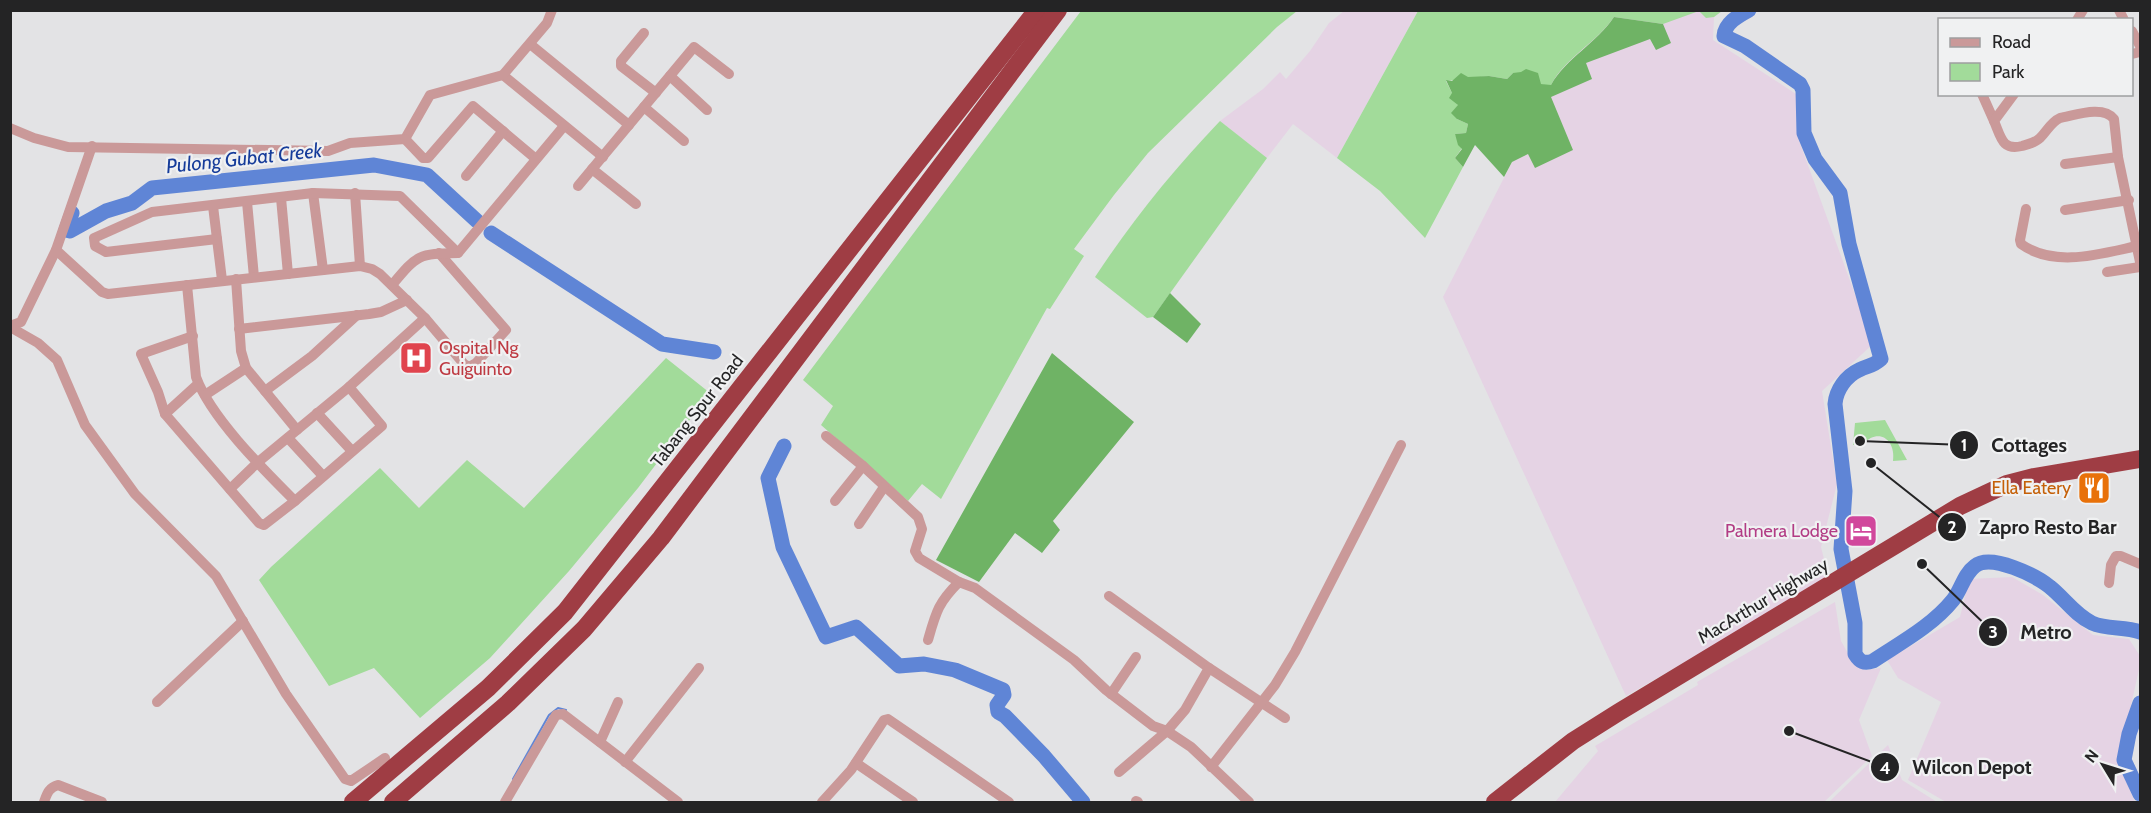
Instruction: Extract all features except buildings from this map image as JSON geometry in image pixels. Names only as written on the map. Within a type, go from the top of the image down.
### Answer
[{"type":"highway","name":"Tabang Spur Road","points":[[353,802],[488,688],[565,612],[1037,10]]},
{"type":"highway","points":[[393,802],[508,703],[584,629],[661,538],[1058,10]]},
{"type":"highway","name":"MacArthur Highway","points":[[1851,579],[1960,506],[2007,484],[2053,473],[2140,459]]},
{"type":"highway","name":"MacArthur Highway","points":[[1495,802],[1573,741],[1604,721],[1851,579],[1992,502],[2033,487],[2140,470]]},
{"type":"highway","name":"MacArthur Highway","points":[[1508,802],[1578,748],[1628,715],[1825,594]]},
{"type":"street","points":[[405,139],[430,95],[503,75],[548,23],[552,10]]},
{"type":"street","points":[[644,33],[621,61],[621,66],[656,93]]},
{"type":"street","points":[[530,44],[629,125]]},
{"type":"street","points":[[578,186],[694,47],[729,74]]},
{"type":"street","points":[[503,75],[603,157]]},
{"type":"street","points":[[670,76],[707,110]]},
{"type":"street","points":[[1983,96],[2003,142],[2013,148],[2033,143],[2055,120],[2060,118],[2105,112],[2114,119],[2118,157],[2140,262]]},
{"type":"street","points":[[1994,121],[2012,96]]},
{"type":"street","points":[[405,139],[423,158],[428,158],[473,106],[536,159]]},
{"type":"street","points":[[644,107],[684,141]]},
{"type":"street","points":[[392,285],[419,257],[426,254],[458,253],[564,126]]},
{"type":"street","points":[[10,128],[34,138],[68,147],[328,151],[350,143],[405,139]]},
{"type":"street","points":[[466,176],[503,131]]},
{"type":"street","points":[[10,326],[21,322],[56,250],[92,146]]},
{"type":"street","points":[[2065,164],[2118,157]]},
{"type":"street","points":[[592,169],[636,204]]},
{"type":"street","points":[[217,239],[106,252],[95,246],[94,238],[152,212],[314,193],[355,193],[400,196],[458,253]]},
{"type":"street","points":[[314,193],[322,270]]},
{"type":"street","points":[[355,193],[360,266]]},
{"type":"street","points":[[281,198],[288,274]]},
{"type":"street","points":[[2065,210],[2128,200]]},
{"type":"street","points":[[247,202],[254,277]]},
{"type":"street","points":[[213,206],[222,280]]},
{"type":"street","points":[[2026,209],[2020,240],[2021,244],[2036,252],[2054,257],[2093,255],[2137,246]]},
{"type":"street","points":[[56,250],[102,292],[108,294],[360,266],[372,269],[392,285],[425,318],[469,367],[476,363],[506,330],[439,254]]},
{"type":"street","points":[[2107,272],[2140,267]]},
{"type":"street","points":[[236,279],[241,351],[246,368],[265,391],[292,434],[323,476]]},
{"type":"street","points":[[187,285],[198,384],[213,408],[257,463],[295,501]]},
{"type":"street","points":[[239,329],[381,312],[407,300]]},
{"type":"street","points":[[265,391],[312,356],[357,315]]},
{"type":"street","points":[[230,489],[425,318]]},
{"type":"street","points":[[10,326],[38,343],[57,360],[84,425],[135,494],[216,576],[286,694],[345,779],[351,781],[385,758]]},
{"type":"street","points":[[193,336],[141,354],[165,414],[259,523],[264,525],[382,426],[349,387]]},
{"type":"street","points":[[205,395],[246,368]]},
{"type":"street","points":[[165,414],[198,384]]},
{"type":"street","points":[[317,413],[352,451]]},
{"type":"street","points":[[826,436],[863,466],[918,517],[922,528],[915,551],[919,558],[959,582],[975,588],[1074,660],[1111,694],[1152,726],[1167,731],[1191,747],[1249,802]]},
{"type":"street","points":[[1211,767],[1275,685],[1401,445]]},
{"type":"street","points":[[835,501],[863,466]]},
{"type":"street","points":[[860,524],[884,487]]},
{"type":"street","points":[[2109,583],[2111,565],[2116,556],[2140,564]]},
{"type":"street","points":[[928,640],[938,607],[959,582]]},
{"type":"street","points":[[1109,596],[1209,668],[1285,718]]},
{"type":"street","points":[[157,702],[243,621]]},
{"type":"street","points":[[1111,694],[1136,657]]},
{"type":"street","points":[[625,762],[699,668]]},
{"type":"street","points":[[1119,772],[1167,731],[1185,710],[1209,668]]},
{"type":"street","points":[[600,742],[618,702]]},
{"type":"street","points":[[505,802],[556,715],[563,714],[678,802]]},
{"type":"street","points":[[822,802],[856,763],[884,720],[888,719],[1009,802]]},
{"type":"street","points":[[856,763],[913,802]]},
{"type":"street","points":[[44,802],[48,791],[58,785],[102,802]]},
{"type":"shaded area","points":[[1344,11],[1418,11],[1337,158],[1293,124],[1267,158],[1220,121],[1263,89],[1280,72],[1286,79],[1310,51],[1329,23]]},
{"type":"shaded area","points":[[1619,11],[1722,11],[1714,17],[1713,40],[1796,94],[1797,135],[1873,344],[1822,391],[1837,484],[1821,547],[1829,579],[1626,696],[1443,297],[1557,74]]},
{"type":"shaded area","points":[[2012,577],[2043,595],[2093,635],[2129,639],[2140,656],[2140,665],[2118,763],[2135,802],[1946,802],[1908,780],[1941,702],[1898,678],[1887,660],[1960,617],[1969,579]]},
{"type":"shaded area","points":[[1835,602],[1841,641],[1854,664],[1865,670],[1881,668],[1859,720],[1872,756],[1824,802],[1555,802],[1598,751],[1595,746],[1698,685],[1697,682]]},
{"type":"shaded area","points":[[1888,745],[1902,780],[1937,802],[1829,802]]},
{"type":"green space","points":[[1081,11],[1297,11],[1277,27],[1148,153],[1114,195],[1074,249],[1084,256],[1050,309],[1047,308],[941,499],[922,484],[908,501],[821,425],[833,406],[803,380]]},
{"type":"green space","points":[[1418,11],[1699,11],[1663,24],[1614,17],[1564,66],[1551,85],[1541,84],[1519,73],[1513,73],[1507,79],[1489,76],[1446,81],[1458,105],[1457,119],[1468,124],[1466,133],[1455,134],[1462,148],[1455,158],[1463,167],[1425,238],[1380,191],[1337,158]]},
{"type":"green space","points":[[1699,11],[1722,11],[1714,17],[1706,18]]},
{"type":"green space","points":[[1614,17],[1663,24],[1671,43],[1656,50],[1650,39],[1586,63],[1592,79],[1551,97],[1573,150],[1535,168],[1528,154],[1512,162],[1504,177],[1475,145],[1463,167],[1455,158],[1462,149],[1458,145],[1455,134],[1466,133],[1468,124],[1451,113],[1458,105],[1449,98],[1452,93],[1446,80],[1452,81],[1461,73],[1468,77],[1489,76],[1507,79],[1513,73],[1526,69],[1538,73],[1541,84],[1551,85],[1557,75],[1599,35]]},
{"type":"green space","points":[[1220,121],[1267,158],[1153,317],[1147,318],[1095,277],[1154,196]]},
{"type":"green space","points":[[1170,293],[1201,324],[1187,343],[1153,317]]},
{"type":"green space","points":[[1052,353],[1134,422],[1053,521],[1060,530],[1042,553],[1015,533],[979,582],[936,560]]},
{"type":"green space","points":[[666,358],[710,393],[638,488],[569,571],[490,658],[420,718],[374,668],[329,686],[259,580],[271,567],[380,468],[419,508],[467,460],[524,508]]},
{"type":"green space","points":[[1885,420],[1907,460],[1893,461],[1892,447],[1885,438],[1880,436],[1869,439],[1863,444],[1853,445],[1855,423]]},
{"type":"waterway","points":[[1749,10],[1729,24],[1724,36],[1745,46],[1800,84],[1803,90],[1804,133],[1815,159],[1840,193],[1849,244],[1881,359],[1873,365],[1862,368],[1846,380],[1837,394],[1835,404],[1845,491],[1841,549],[1855,623],[1855,654],[1862,662],[1873,661],[1915,634],[1945,609],[1975,566],[1992,562],[2035,577],[2050,587],[2080,616],[2092,623],[2140,632]]},
{"type":"waterway","name":"Pulong Gubat Creek","points":[[72,213],[66,230],[70,231],[106,211],[132,203],[152,188],[374,165],[427,175],[477,221]]},
{"type":"waterway","name":"Pulong Gubat Creek","points":[[491,233],[662,344],[714,352]]},
{"type":"waterway","name":"Pulong Gubat Creek","points":[[784,446],[768,478],[783,547],[826,637],[856,627],[899,666],[924,664],[955,670],[1003,690],[1004,695],[997,705],[998,712],[1005,716],[1044,756],[1083,802]]},
{"type":"waterway","points":[[2140,703],[2129,734],[2124,760],[2140,794]]},
{"type":"waterway","points":[[513,779],[549,715],[558,708],[566,710]]},
{"type":"place","name":"Ospital Ng Guiguinto","points":[[416,358]]},
{"type":"place","name":"Cottages","points":[[1860,441]]},
{"type":"place","name":"Zapro Resto Bar","points":[[1871,463]]},
{"type":"place","name":"Ella Eatery","points":[[2094,488]]},
{"type":"place","name":"Palmera Lodge","points":[[1861,531]]},
{"type":"place","name":"Metro","points":[[1922,564]]},
{"type":"place","name":"Wilcon Depot","points":[[1789,731]]}]
